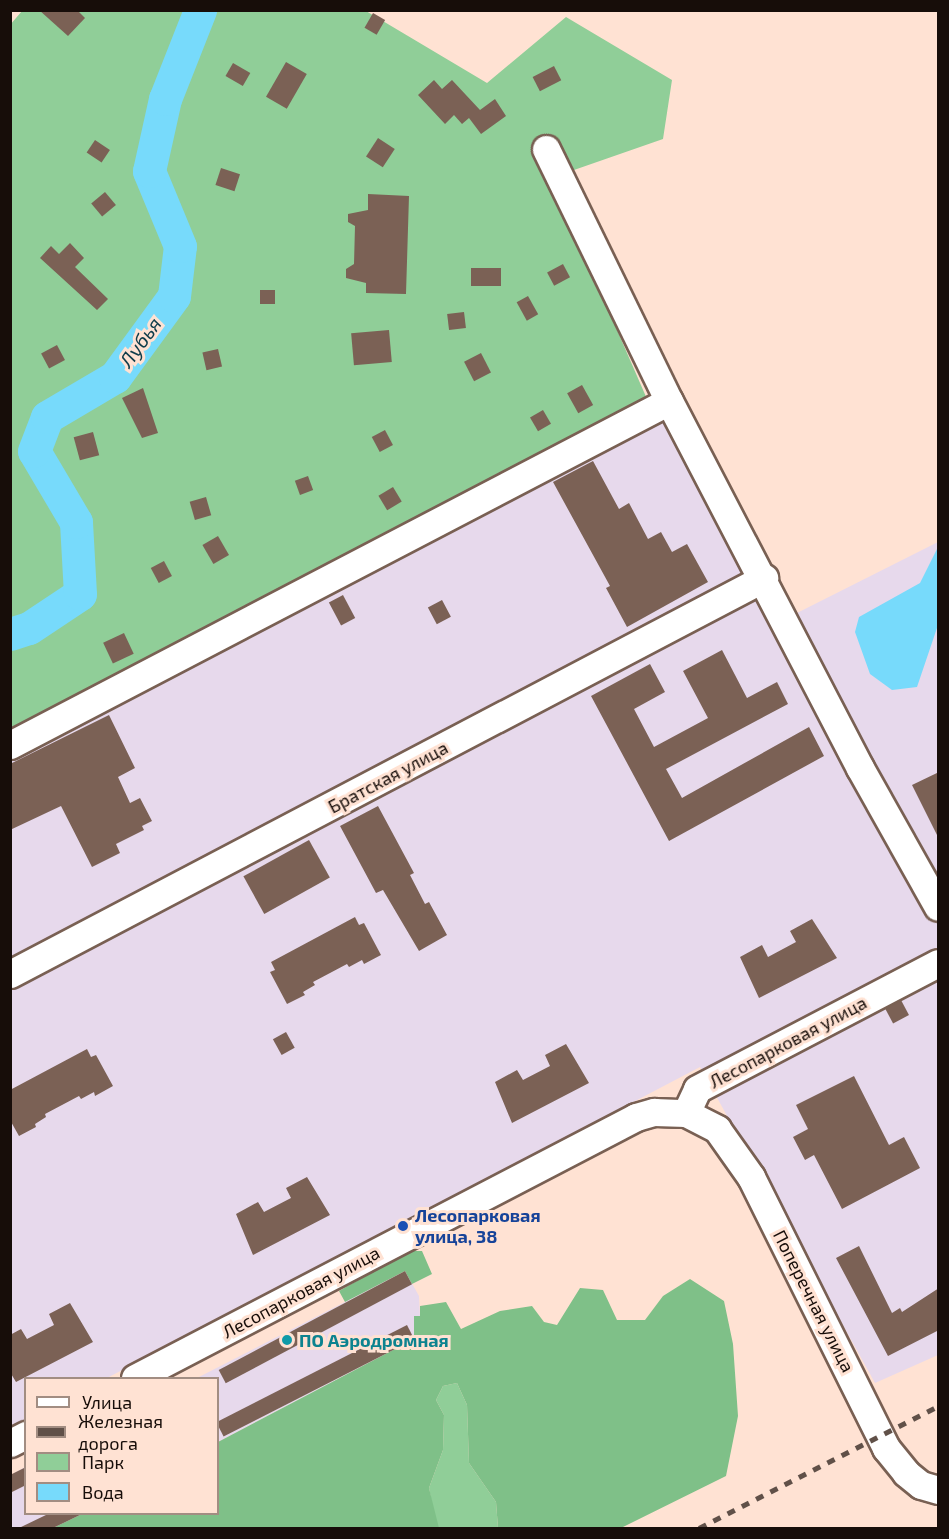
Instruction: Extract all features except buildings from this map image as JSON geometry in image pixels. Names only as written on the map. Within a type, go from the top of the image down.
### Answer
[{"type":"street","points":[[546,149],[669,401],[764,578],[860,768],[939,907]]},
{"type":"street","points":[[10,745],[669,401]]},
{"type":"street","name":"Братская улица","points":[[10,974],[764,578]]},
{"type":"street","name":"Лесопарковая улица","points":[[137,1377],[636,1117],[654,1112],[686,1113],[697,1089],[939,963]]},
{"type":"street","name":"Поперечная улица","points":[[686,1113],[717,1129],[751,1177],[885,1448],[906,1473],[921,1485],[939,1490]]},
{"type":"street","points":[[10,1443],[24,1437]]},
{"type":"shaded area","points":[[688,404],[795,614],[938,542],[938,1355],[875,1383],[700,1067],[109,1377],[24,1377],[24,1422],[11,1429],[11,754]]},
{"type":"shaded area","points":[[405,1271],[419,1296],[420,1316],[414,1317],[414,1339],[219,1441],[219,1377],[199,1377]]},
{"type":"shaded area","points":[[24,1468],[24,1515],[80,1515],[53,1528],[11,1528],[11,1475]]},
{"type":"green space","points":[[22,11],[366,11],[487,83],[566,17],[672,80],[663,139],[551,178],[647,399],[11,735],[10,25]]},
{"type":"green space","points":[[410,1251],[422,1251],[432,1274],[412,1284],[405,1271],[345,1302],[339,1291]]},
{"type":"green space","points":[[690,1279],[724,1301],[733,1344],[738,1416],[726,1476],[621,1528],[498,1528],[496,1502],[469,1463],[467,1405],[457,1383],[443,1386],[436,1400],[444,1415],[443,1450],[429,1488],[439,1528],[53,1528],[80,1515],[219,1515],[219,1441],[414,1339],[414,1316],[420,1316],[420,1306],[446,1302],[461,1329],[500,1311],[532,1306],[544,1322],[557,1325],[580,1288],[603,1290],[617,1320],[645,1320],[663,1296]]},
{"type":"green space","points":[[457,1383],[467,1405],[469,1463],[496,1502],[498,1528],[439,1528],[436,1525],[429,1488],[443,1450],[444,1415],[436,1400],[443,1386]]},
{"type":"water","points":[[938,547],[938,625],[917,687],[892,690],[870,674],[855,632],[859,617],[920,583]]},
{"type":"waterway","name":"Лубья","points":[[10,634],[29,628],[80,594],[76,522],[34,451],[47,417],[115,377],[174,296],[180,246],[149,171],[165,99],[200,10]]},
{"type":"railway","points":[[699,1528],[938,1406]]},
{"type":"place","name":"Лесопарковая улица, 38","points":[[403,1226]]},
{"type":"place","name":"ПО Аэродромная","points":[[287,1340]]}]
